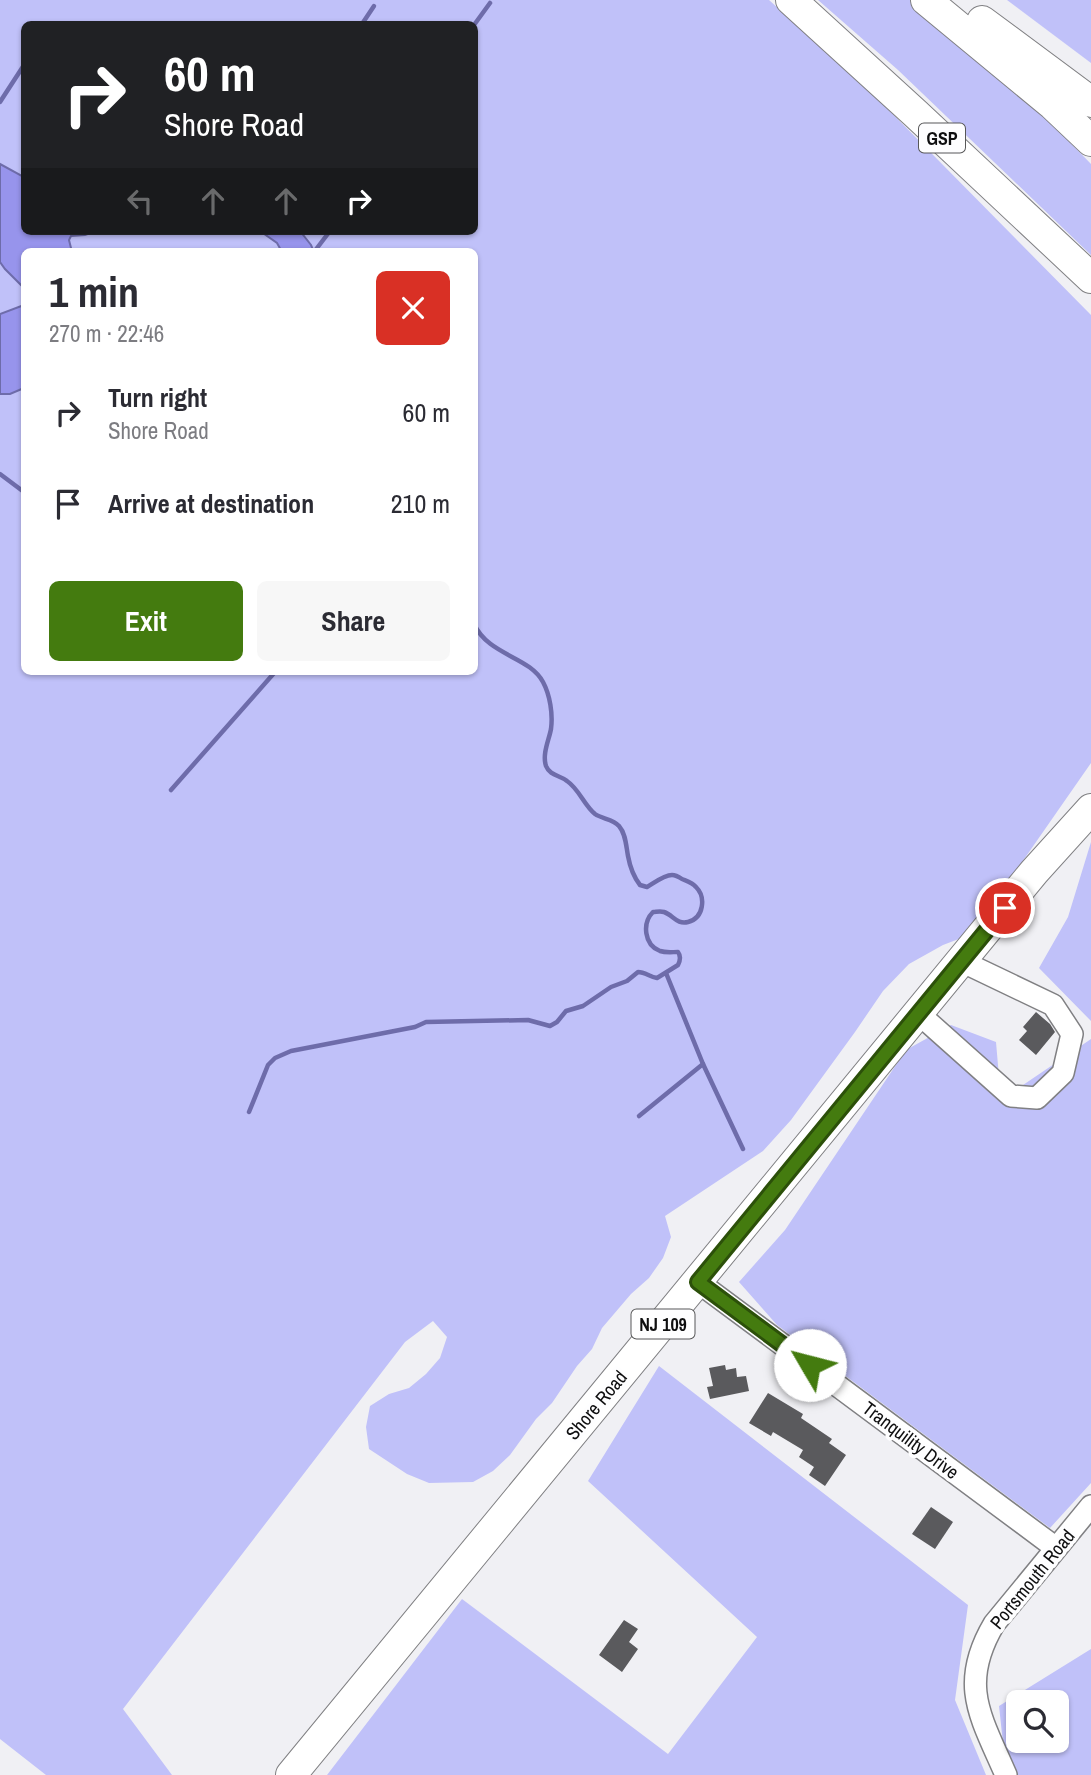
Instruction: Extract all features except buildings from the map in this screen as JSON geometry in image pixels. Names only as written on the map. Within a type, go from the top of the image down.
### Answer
[{"type":"highway","name":"GSP","points":[[791,0],[1091,278]]},
{"type":"highway","points":[[926,0],[1053,105],[1091,141]]},
{"type":"highway","points":[[955,0],[1091,102]]},
{"type":"highway","name":"Shore Road","points":[[1034,872],[1091,792]]},
{"type":"highway","name":"Shore Road","points":[[291,1775],[1034,872],[1091,809]]},
{"type":"street","points":[[919,1014],[1011,1096],[1037,1097],[1063,1073],[1072,1034],[1053,1005],[961,961]]},
{"type":"street","name":"Tranquility Drive","points":[[698,1282],[1056,1548]]},
{"type":"street","name":"Portsmouth Road","points":[[1006,1775],[978,1709],[975,1676],[978,1657],[994,1624],[1091,1506]]},
{"type":"shaded area","points":[[0,0],[769,0],[868,89],[1091,315],[1091,763],[1011,878],[964,937],[909,964],[883,991],[791,1120],[763,1151],[665,1216],[671,1237],[663,1258],[649,1278],[631,1294],[602,1328],[592,1349],[552,1403],[536,1419],[510,1455],[493,1471],[473,1482],[429,1483],[407,1474],[369,1449],[366,1427],[370,1406],[389,1394],[409,1388],[426,1374],[440,1358],[447,1337],[433,1321],[405,1342],[123,1709],[172,1775],[46,1775],[0,1739],[0,394],[10,394],[21,389],[21,675],[478,675],[478,248],[312,248],[303,235],[478,235],[478,21],[21,21],[21,175],[0,164]]},
{"type":"shaded area","points":[[818,0],[911,0],[1055,127],[1091,164],[1091,255],[898,70]]},
{"type":"shaded area","points":[[1007,0],[1091,0],[1091,63]]},
{"type":"shaded area","points":[[0,164],[21,175],[21,235],[85,235],[71,236],[71,248],[21,248],[21,285],[0,262]]},
{"type":"shaded area","points":[[266,235],[280,248],[71,248],[71,236]]},
{"type":"shaded area","points":[[266,235],[303,235],[312,248],[280,248]]},
{"type":"shaded area","points":[[0,262],[21,285],[21,306],[0,314]]},
{"type":"shaded area","points":[[21,306],[21,389],[10,394],[0,394],[0,314]]},
{"type":"shaded area","points":[[1091,842],[1091,1021],[1039,968],[1068,917]]},
{"type":"shaded area","points":[[951,1025],[996,1042],[1001,1100],[1091,1039],[1091,1483],[1050,1528],[777,1325],[739,1282],[785,1230],[906,1050]]},
{"type":"shaded area","points":[[659,1366],[968,1605],[955,1700],[986,1775],[327,1775],[462,1599],[668,1754],[757,1637],[588,1481]]},
{"type":"shaded area","points":[[1091,1649],[1091,1775],[1016,1775],[1007,1753],[1069,1753],[1069,1690],[1025,1690]]},
{"type":"shaded area","points":[[1006,1702],[1006,1750],[999,1706]]},
{"type":"waterway","points":[[477,21],[490,3]]},
{"type":"waterway","points":[[364,21],[374,6]]},
{"type":"waterway","points":[[0,102],[21,70]]},
{"type":"waterway","points":[[317,248],[327,235]]},
{"type":"waterway","points":[[0,474],[21,490]]},
{"type":"waterway","points":[[249,1112],[268,1065],[275,1058],[291,1051],[415,1027],[426,1022],[528,1020],[550,1026],[566,1011],[583,1006],[638,972],[657,978],[678,965],[678,952],[660,951],[651,944],[646,933],[647,922],[653,912],[667,913],[681,922],[693,920],[702,907],[699,891],[691,883],[673,875],[647,887],[640,885],[631,868],[619,826],[595,814],[571,784],[550,772],[546,766],[545,752],[552,717],[543,682],[537,673],[489,643],[478,630]]},
{"type":"waterway","points":[[171,790],[272,675]]},
{"type":"waterway","points":[[666,973],[703,1064],[743,1149]]},
{"type":"waterway","points":[[639,1116],[703,1064]]},
{"type":"route","points":[[810,1365],[698,1282],[1005,908]]}]
